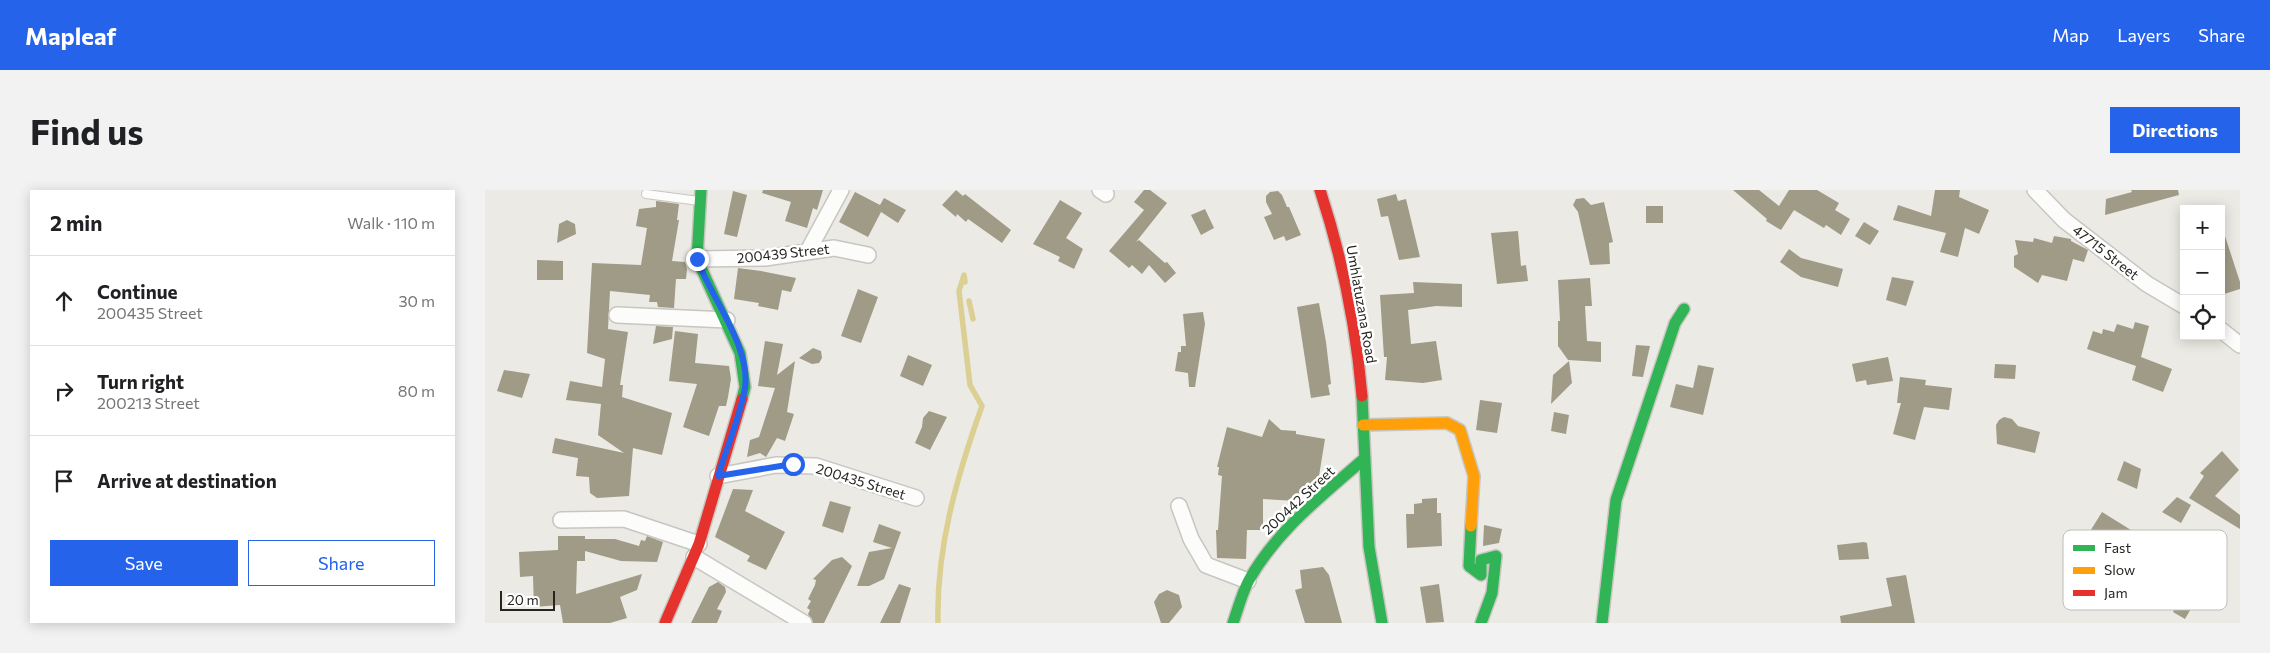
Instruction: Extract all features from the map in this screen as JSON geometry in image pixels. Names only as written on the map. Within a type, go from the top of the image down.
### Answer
[{"type":"street","points":[[808,251],[841,190]]},
{"type":"street","name":"Umhlatuzana Road","points":[[1320,190],[1331,224],[1358,360],[1370,549],[1382,623]]},
{"type":"street","name":"47715 Street","points":[[2035,190],[2064,220],[2147,284],[2180,304]]},
{"type":"street","points":[[665,623],[696,551],[745,387],[740,353],[727,320],[697,259],[700,196]]},
{"type":"street","name":"200439 Street","points":[[697,259],[765,258],[834,248],[868,255]]},
{"type":"street","points":[[1602,623],[1616,500],[1675,323],[1684,309]]},
{"type":"street","points":[[617,316],[727,320]]},
{"type":"street","points":[[2225,333],[2240,345]]},
{"type":"street","points":[[1363,425],[1447,423],[1460,430],[1474,476],[1469,566],[1481,575],[1481,560],[1496,556],[1492,593],[1481,623]]},
{"type":"street","name":"200442 Street","points":[[1233,623],[1249,581],[1270,547],[1293,522],[1365,458]]},
{"type":"street","name":"200435 Street","points":[[718,476],[776,466],[816,466],[916,498]]},
{"type":"street","points":[[1179,506],[1191,540],[1206,565],[1249,581]]},
{"type":"street","points":[[561,520],[624,519],[696,551],[804,623]]},
{"type":"lane","points":[[646,194],[700,196]]},
{"type":"building","points":[[763,190],[823,190],[817,210],[813,208],[807,228],[785,221],[791,202],[762,193]]},
{"type":"building","points":[[956,190],[963,196],[965,194],[1011,230],[1002,243],[968,219],[966,222],[957,214],[956,217],[942,205]]},
{"type":"building","points":[[1144,190],[1150,190],[1167,203],[1136,242],[1139,240],[1165,263],[1167,262],[1176,273],[1165,283],[1149,265],[1142,274],[1132,265],[1129,268],[1109,251],[1144,210],[1134,202]]},
{"type":"building","points":[[1733,190],[1759,190],[1779,206],[1789,190],[1817,190],[1839,203],[1835,210],[1850,219],[1841,235],[1826,225],[1824,228],[1794,210],[1781,230],[1766,221],[1767,219]]},
{"type":"building","points":[[1935,190],[1960,190],[1959,197],[1989,210],[1979,234],[1965,228],[1958,257],[1940,252],[1946,233],[1893,220],[1898,205],[1931,216]]},
{"type":"building","points":[[2131,190],[2178,190],[2179,195],[2105,215],[2106,199],[2132,192]]},
{"type":"building","points":[[733,191],[747,195],[737,237],[724,234]]},
{"type":"building","points":[[1278,191],[1282,195],[1287,207],[1289,207],[1301,235],[1286,241],[1284,236],[1274,240],[1264,217],[1272,214],[1266,202],[1266,196],[1270,192]]},
{"type":"building","points":[[855,192],[880,205],[884,198],[906,210],[898,223],[881,212],[868,237],[839,222]]},
{"type":"building","points":[[1396,194],[1398,201],[1406,199],[1420,257],[1399,260],[1388,216],[1381,217],[1377,199]]},
{"type":"building","points":[[1584,198],[1591,205],[1604,202],[1613,242],[1609,243],[1610,264],[1590,265],[1578,212],[1573,205],[1576,199]]},
{"type":"building","points":[[1060,200],[1082,213],[1066,238],[1083,249],[1074,269],[1058,261],[1060,257],[1033,244]]},
{"type":"building","points":[[656,201],[679,204],[677,220],[679,220],[672,261],[685,262],[687,269],[686,279],[676,279],[674,308],[658,307],[657,302],[649,302],[650,295],[610,291],[608,329],[628,332],[620,385],[623,385],[622,397],[672,413],[662,455],[633,448],[629,496],[597,498],[590,493],[589,477],[576,476],[578,458],[552,453],[555,438],[624,453],[598,435],[601,404],[566,400],[570,381],[602,387],[605,359],[587,353],[592,263],[641,265],[647,228],[636,226],[639,209],[656,207]]},
{"type":"building","points":[[1646,206],[1663,206],[1663,223],[1646,223]]},
{"type":"building","points":[[1205,209],[1214,228],[1201,235],[1191,215]]},
{"type":"building","points":[[567,220],[575,224],[576,234],[557,243],[559,224]]},
{"type":"building","points":[[1864,222],[1879,231],[1870,245],[1855,236]]},
{"type":"building","points":[[1518,231],[1521,266],[1526,265],[1528,281],[1497,284],[1491,233]]},
{"type":"building","points":[[2054,236],[2071,239],[2071,241],[2088,250],[2084,262],[2073,259],[2067,281],[2042,275],[2038,283],[2014,267],[2014,256],[2018,254],[2015,240],[2033,242],[2034,238],[2052,243]]},
{"type":"building","points":[[2225,236],[2240,282],[2240,289],[2225,294]]},
{"type":"building","points":[[1789,249],[1801,258],[1843,269],[1838,287],[1801,277],[1780,262]]},
{"type":"building","points":[[537,260],[563,261],[563,280],[537,280]]},
{"type":"building","points":[[738,268],[796,278],[791,292],[782,290],[778,310],[758,306],[759,303],[734,299]]},
{"type":"building","points":[[1892,277],[1914,281],[1906,306],[1886,300]]},
{"type":"building","points":[[1590,278],[1592,306],[1585,306],[1587,341],[1601,342],[1601,362],[1568,360],[1558,346],[1558,321],[1560,321],[1558,280]]},
{"type":"building","points":[[1413,282],[1462,284],[1462,307],[1436,306],[1408,310],[1411,344],[1436,341],[1442,380],[1423,383],[1385,380],[1387,357],[1384,357],[1380,295],[1414,293]]},
{"type":"building","points":[[858,289],[878,297],[861,343],[841,336]]},
{"type":"building","points":[[1319,303],[1331,384],[1328,385],[1330,395],[1311,398],[1297,307]]},
{"type":"building","points":[[1203,312],[1205,324],[1195,387],[1189,387],[1188,373],[1175,371],[1178,352],[1181,352],[1181,346],[1186,346],[1183,314]]},
{"type":"building","points":[[2135,322],[2149,326],[2141,357],[2172,369],[2163,392],[2132,380],[2136,366],[2087,349],[2093,331],[2102,334],[2103,329],[2114,332],[2117,324],[2133,329]]},
{"type":"building","points":[[656,326],[673,327],[672,339],[653,344]]},
{"type":"building","points":[[675,331],[698,334],[695,363],[729,366],[731,379],[726,406],[719,406],[709,436],[683,427],[697,384],[669,381]]},
{"type":"building","points":[[765,341],[783,344],[777,375],[795,361],[787,412],[794,414],[785,441],[777,438],[766,457],[760,453],[747,457],[750,440],[759,437],[775,388],[758,386]]},
{"type":"building","points":[[1636,345],[1650,346],[1643,377],[1632,376]]},
{"type":"building","points":[[813,348],[821,351],[822,358],[819,363],[812,364],[799,358]]},
{"type":"building","points":[[908,355],[932,365],[923,386],[900,376]]},
{"type":"building","points":[[1888,357],[1893,381],[1867,385],[1866,380],[1856,382],[1852,364]]},
{"type":"building","points":[[1569,361],[1572,383],[1551,404],[1553,375]]},
{"type":"building","points":[[1995,364],[2016,365],[2015,379],[1994,378]]},
{"type":"building","points":[[1698,365],[1714,368],[1703,415],[1670,407],[1676,384],[1693,388]]},
{"type":"building","points":[[504,370],[530,374],[522,398],[497,391]]},
{"type":"building","points":[[1900,377],[1926,380],[1925,385],[1952,388],[1949,410],[1924,407],[1915,440],[1893,434],[1901,403],[1897,403]]},
{"type":"building","points":[[1480,400],[1502,403],[1497,433],[1476,430]]},
{"type":"building","points":[[929,411],[947,417],[930,450],[915,443],[922,427],[923,418]]},
{"type":"building","points":[[1554,412],[1569,415],[1566,434],[1551,431]]},
{"type":"building","points":[[2004,417],[2012,419],[2018,426],[2040,432],[2035,453],[1997,444],[1996,425]]},
{"type":"building","points":[[1269,419],[1281,430],[1296,431],[1296,434],[1325,439],[1319,476],[1324,477],[1309,490],[1301,489],[1301,497],[1297,501],[1263,499],[1263,530],[1247,530],[1246,559],[1217,558],[1216,530],[1218,530],[1222,476],[1218,475],[1219,467],[1217,467],[1227,427],[1262,437]]},
{"type":"building","points":[[2222,451],[2239,470],[2215,496],[2240,515],[2240,529],[2189,498],[2204,476],[2200,473]]},
{"type":"building","points":[[2124,461],[2141,469],[2137,489],[2117,480]]},
{"type":"building","points":[[733,489],[753,490],[745,511],[785,532],[766,570],[747,561],[750,556],[715,537]]},
{"type":"building","points":[[2177,497],[2191,505],[2181,523],[2162,512]]},
{"type":"building","points":[[1437,498],[1437,513],[1441,513],[1442,546],[1407,548],[1406,514],[1414,514],[1414,504],[1422,503],[1422,499]]},
{"type":"building","points":[[830,501],[851,507],[843,533],[822,526]]},
{"type":"building","points":[[2102,512],[2131,530],[2091,530]]},
{"type":"building","points":[[879,524],[901,532],[884,579],[869,586],[857,586],[869,552],[892,548],[873,542]]},
{"type":"building","points":[[1484,525],[1502,529],[1499,543],[1483,546]]},
{"type":"building","points":[[558,536],[585,536],[585,539],[615,539],[639,546],[641,540],[645,541],[647,536],[663,542],[657,562],[621,561],[585,551],[585,561],[577,561],[576,594],[642,574],[637,590],[620,597],[627,618],[610,623],[563,623],[560,605],[534,607],[533,576],[520,577],[519,552],[558,550]]},
{"type":"building","points":[[1867,543],[1869,559],[1839,560],[1837,545]]},
{"type":"building","points":[[842,557],[852,566],[824,623],[813,623],[808,614],[810,610],[807,608],[811,601],[808,599],[815,585],[816,580],[813,579],[832,560]]},
{"type":"building","points":[[1323,567],[1329,575],[1342,623],[1305,623],[1295,590],[1302,588],[1300,570]]},
{"type":"building","points":[[1906,575],[1915,623],[1841,623],[1840,616],[1892,606],[1886,578]]},
{"type":"building","points":[[718,582],[725,587],[726,592],[717,609],[722,611],[717,623],[691,623],[709,587]]},
{"type":"building","points":[[899,584],[911,588],[900,623],[880,623]]},
{"type":"building","points":[[1439,584],[1444,622],[1426,623],[1420,587]]},
{"type":"building","points":[[1167,590],[1179,595],[1182,607],[1169,623],[1161,623],[1154,602],[1159,594]]},
{"type":"building","points":[[2174,610],[2190,610],[2185,619],[2173,612]]},
{"type":"waterway","points":[[938,623],[938,595],[944,540],[964,459],[982,406],[970,385],[959,291],[964,275],[965,282]]},
{"type":"waterway","points":[[969,301],[973,319]]},
{"type":"traffic: fast","points":[[701,190],[697,259],[740,353],[745,387],[742,399]]},
{"type":"traffic: fast","points":[[1602,623],[1616,500],[1675,323],[1684,309]]},
{"type":"traffic: fast","points":[[1362,396],[1369,547],[1382,623]]},
{"type":"traffic: fast","points":[[1233,623],[1249,580],[1273,545],[1302,514],[1365,458]]},
{"type":"traffic: fast","points":[[1471,526],[1469,566],[1481,575],[1481,560],[1496,556],[1492,593],[1481,623]]},
{"type":"traffic: slow","points":[[1363,425],[1447,423],[1460,430],[1474,476],[1471,526]]},
{"type":"traffic: jam","points":[[1320,190],[1347,292],[1362,396]]},
{"type":"traffic: jam","points":[[665,623],[699,544],[742,399]]},
{"type":"route","points":[[697,259],[727,320],[740,353],[745,387],[718,476],[793,464]]}]
